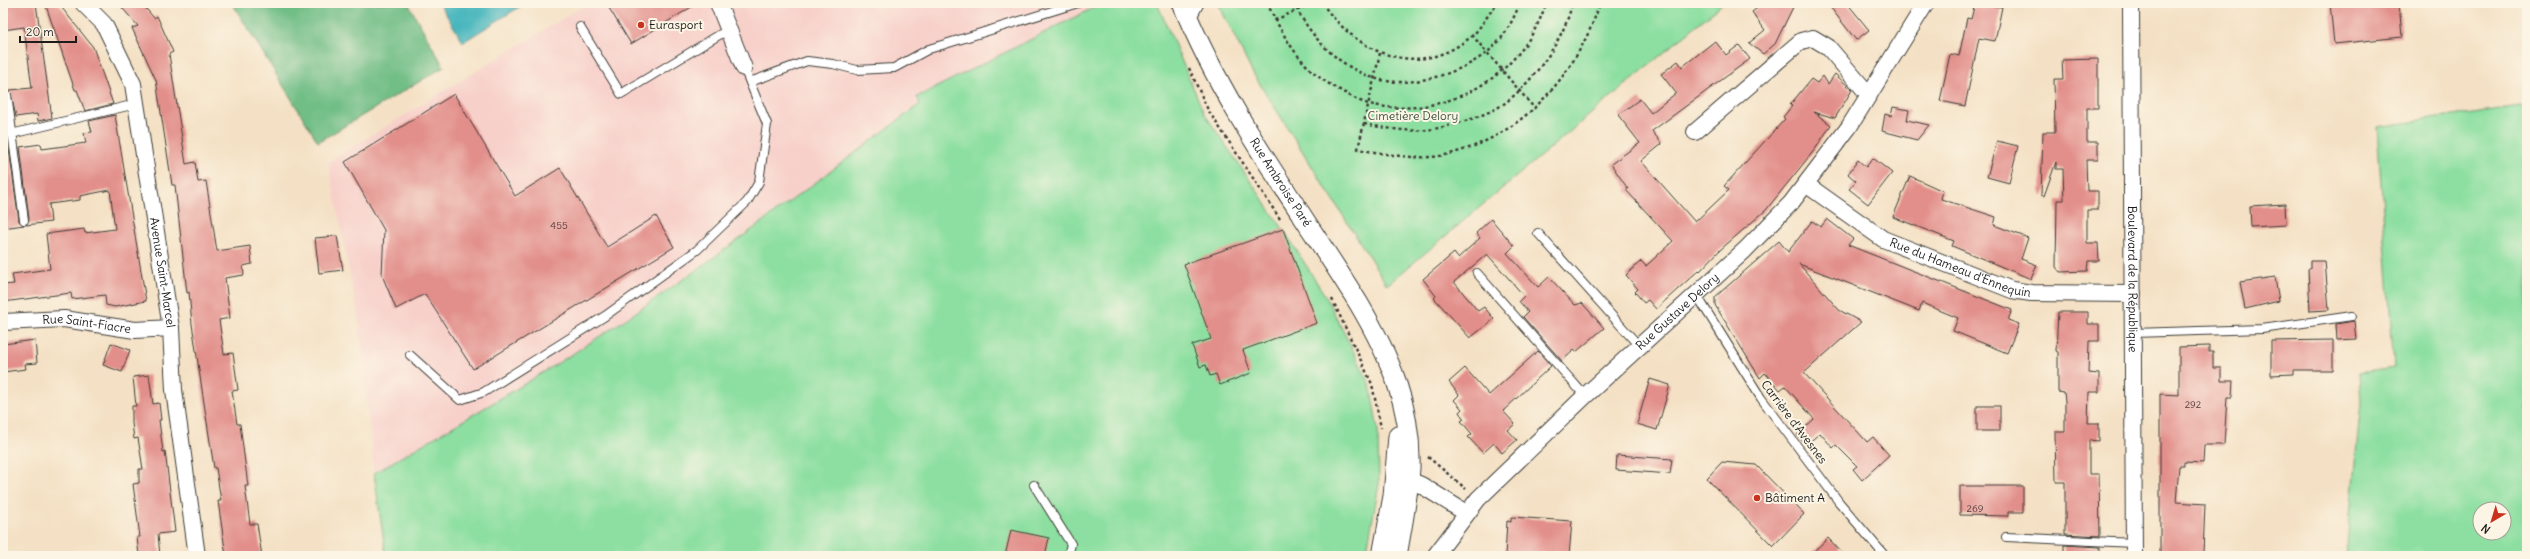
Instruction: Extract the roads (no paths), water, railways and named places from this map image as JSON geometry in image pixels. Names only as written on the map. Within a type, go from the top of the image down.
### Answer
[{"type":"street","name":"Avenue Saint-Marcel","points":[[83,3],[104,24],[133,84],[171,328],[174,390],[197,556]]},
{"type":"street","points":[[718,3],[747,75]]},
{"type":"street","name":"Rue Ambroise Paré","points":[[1182,3],[1229,100],[1349,287],[1387,356],[1397,380],[1406,419],[1410,447],[1382,556]]},
{"type":"street","name":"Rue Gustave Delory","points":[[1435,556],[1478,499],[1585,396],[1760,235],[1807,185],[1869,95],[1926,3]]},
{"type":"street","name":"Boulevard de la République","points":[[2131,3],[2134,549]]},
{"type":"street","points":[[1695,132],[1801,41],[1813,38],[1828,47],[1869,95]]},
{"type":"street","name":"Rue du Hameau d'Ennequin","points":[[1807,185],[1883,239],[2012,290],[2030,293],[2133,294]]},
{"type":"street","name":"Rue Saint-Fiacre","points":[[3,322],[64,319],[135,330],[171,328]]},
{"type":"street","points":[[1402,477],[1466,513]]},
{"type":"street","name":"Rue Ambroise Paré","points":[[1397,556],[1402,477]]},
{"type":"lane","points":[[410,355],[460,400],[484,392],[604,316],[697,250],[747,202],[759,182],[767,124],[747,75],[807,61],[833,64],[857,70],[894,68],[929,49],[1078,3]]},
{"type":"lane","points":[[1190,22],[1200,3]]},
{"type":"lane","points":[[580,27],[621,94],[729,29]]},
{"type":"lane","points":[[7,95],[11,134],[24,220]]},
{"type":"lane","points":[[11,134],[136,104]]},
{"type":"lane","points":[[1538,233],[1639,346]]},
{"type":"lane","points":[[1477,273],[1585,396]]},
{"type":"lane","name":"Carrière d'Avesnes","points":[[1696,294],[1761,398],[1839,502],[1885,556]]},
{"type":"lane","points":[[2133,333],[2262,329],[2352,316]]},
{"type":"lane","points":[[1034,485],[1070,544],[1068,556]]},
{"type":"lane","points":[[2006,538],[2134,549]]},
{"type":"water","points":[[439,3],[526,3],[463,42]]},
{"type":"place","name":"Eurasport","points":[[641,25]]},
{"type":"place","name":"Bâtiment A","points":[[1757,498]]},
{"type":"park label","name":"Cimetière Delory","points":[[1413,116]]}]
